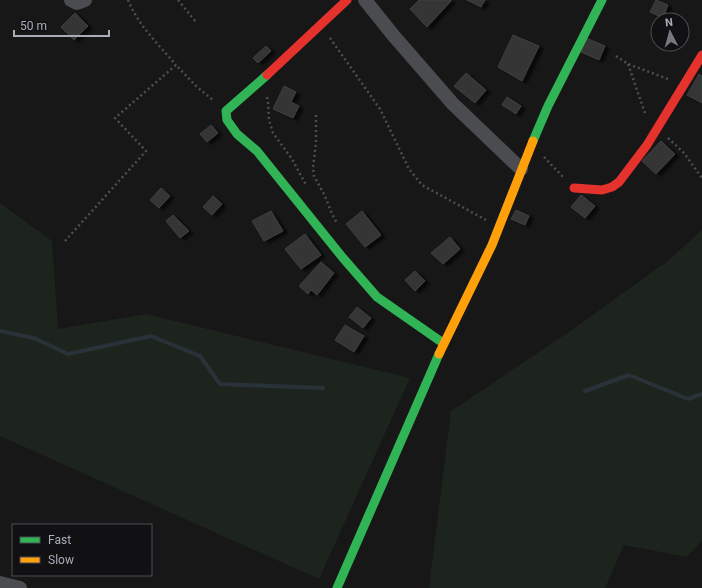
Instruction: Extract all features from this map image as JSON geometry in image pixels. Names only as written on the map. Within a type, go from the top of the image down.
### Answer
[{"type":"street","points":[[71,0],[77,3],[85,0]]},
{"type":"street","points":[[347,0],[262,81],[226,111],[227,120],[237,134],[257,151],[377,298],[443,342]]},
{"type":"street","points":[[365,0],[393,35],[453,104],[521,169]]},
{"type":"street","points":[[337,588],[443,342],[492,245],[531,144],[548,106],[602,0]]},
{"type":"street","points":[[574,188],[601,191],[612,188],[631,167],[656,130],[682,85],[702,55]]},
{"type":"street","points":[[0,583],[20,588]]},
{"type":"path","points":[[128,0],[142,25],[176,65],[196,86],[226,111]]},
{"type":"path","points":[[178,0],[196,22]]},
{"type":"path","points":[[321,25],[380,109],[409,169],[422,185],[498,227]]},
{"type":"path","points":[[616,56],[628,64],[652,72],[682,85]]},
{"type":"path","points":[[628,64],[644,112],[656,130],[684,153],[702,178]]},
{"type":"path","points":[[65,241],[146,151],[115,118],[176,65]]},
{"type":"path","points":[[262,81],[268,102],[273,133],[292,159],[308,189]]},
{"type":"path","points":[[316,115],[316,143],[312,167],[314,176],[325,196]]},
{"type":"path","points":[[531,144],[574,188]]},
{"type":"shaded area","points":[[0,203],[52,241],[58,329],[146,314],[410,378],[319,579],[0,436]]},
{"type":"shaded area","points":[[702,230],[702,540],[687,557],[624,545],[605,588],[429,588],[451,411],[569,332],[669,260]]},
{"type":"building","points":[[419,0],[451,1],[427,27],[410,9]]},
{"type":"building","points":[[467,0],[485,0],[481,7]]},
{"type":"building","points":[[656,0],[668,5],[665,12],[650,12]]},
{"type":"building","points":[[75,13],[88,26],[74,40],[61,27]]},
{"type":"building","points":[[513,35],[539,46],[522,81],[498,67]]},
{"type":"building","points":[[586,38],[605,46],[599,60],[581,52]]},
{"type":"building","points":[[266,46],[271,51],[258,63],[253,58]]},
{"type":"building","points":[[466,73],[486,90],[475,103],[454,86]]},
{"type":"building","points":[[699,74],[702,76],[702,103],[687,95]]},
{"type":"building","points":[[284,86],[296,92],[291,102],[299,106],[293,118],[273,109]]},
{"type":"building","points":[[507,97],[521,106],[516,114],[502,105]]},
{"type":"building","points":[[211,125],[218,133],[207,142],[200,134]]},
{"type":"building","points":[[661,141],[675,154],[656,174],[642,161]]},
{"type":"building","points":[[161,188],[170,196],[159,208],[150,200]]},
{"type":"building","points":[[581,195],[595,206],[585,218],[571,207]]},
{"type":"building","points":[[213,196],[222,204],[212,215],[203,207]]},
{"type":"building","points":[[516,210],[529,216],[525,225],[511,219]]},
{"type":"building","points":[[271,211],[283,231],[264,241],[252,221]]},
{"type":"building","points":[[362,211],[381,235],[365,247],[346,224]]},
{"type":"building","points":[[173,215],[189,231],[180,238],[166,221]]},
{"type":"building","points":[[305,234],[321,255],[301,269],[285,249]]},
{"type":"building","points":[[450,237],[460,249],[443,264],[431,253]]},
{"type":"building","points":[[321,262],[334,273],[317,295],[311,290],[308,294],[299,286]]},
{"type":"building","points":[[415,271],[425,281],[415,291],[405,280]]},
{"type":"building","points":[[357,307],[371,318],[363,328],[349,317]]},
{"type":"building","points":[[345,325],[364,336],[354,352],[335,340]]},
{"type":"waterway","points":[[0,331],[34,338],[68,354],[151,336],[200,356],[220,384],[323,388]]},
{"type":"waterway","points":[[585,391],[629,375],[688,399],[702,394]]},
{"type":"traffic: fast","points":[[533,141],[548,106],[602,0]]},
{"type":"traffic: fast","points":[[267,75],[226,111],[227,120],[237,134],[257,151],[343,258],[377,297],[443,343]]},
{"type":"traffic: fast","points":[[337,588],[439,354]]},
{"type":"traffic: slow","points":[[439,354],[492,245],[533,141]]},
{"type":"traffic: jam","points":[[267,75],[347,0]]},
{"type":"traffic: jam","points":[[574,188],[602,190],[612,187],[619,182],[647,145],[702,55]]}]
